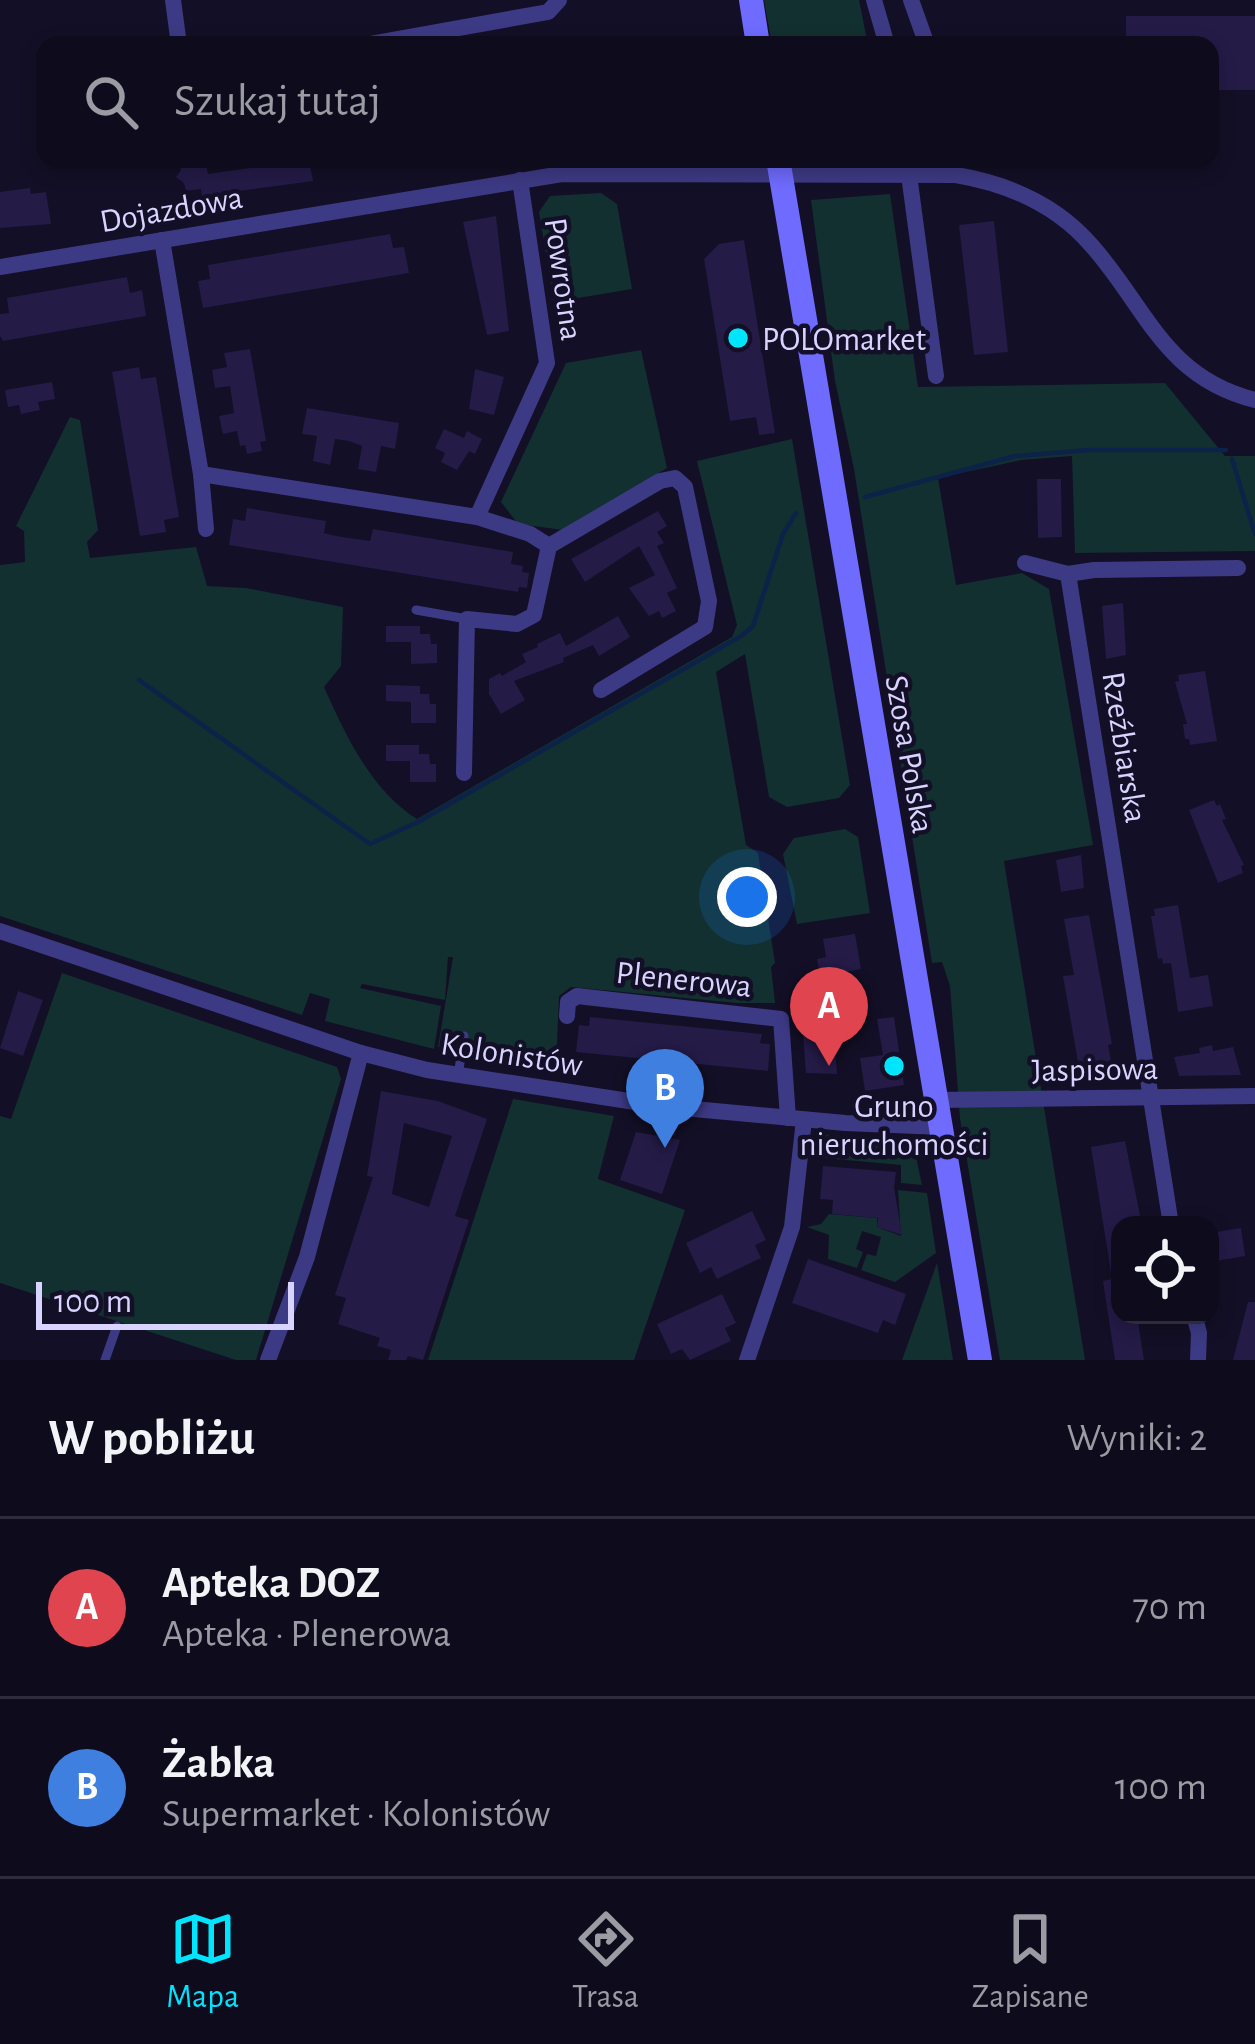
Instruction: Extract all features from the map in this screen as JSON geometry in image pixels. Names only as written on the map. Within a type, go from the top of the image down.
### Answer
[{"type":"street","points":[[173,0],[178,36]]},
{"type":"street","points":[[414,36],[548,12],[559,0]]},
{"type":"street","points":[[751,0],[757,36]]},
{"type":"street","points":[[874,0],[884,36]]},
{"type":"street","points":[[911,0],[924,36]]},
{"type":"street","name":"Szosa Polska","points":[[779,168],[980,1360]]},
{"type":"street","points":[[920,170],[937,376]]},
{"type":"street","name":"Dojazdowa","points":[[0,267],[584,172],[920,170],[994,182],[1048,208],[1094,248],[1151,330],[1175,356],[1212,383],[1255,400]]},
{"type":"street","name":"Powrotna","points":[[477,517],[547,363],[520,180]]},
{"type":"street","points":[[162,239],[206,529]]},
{"type":"street","points":[[201,474],[477,517],[530,534],[549,546]]},
{"type":"street","points":[[464,773],[467,619],[517,624],[534,615],[549,546],[660,481],[675,478],[685,487],[709,602],[705,627],[602,689]]},
{"type":"street","points":[[1025,563],[1068,574],[1238,568]]},
{"type":"street","name":"Rzeźbiarska","points":[[1068,574],[1170,1216]]},
{"type":"street","name":"Kolonistów","points":[[0,931],[361,1053],[458,1076],[607,1099],[796,1119],[941,1127]]},
{"type":"street","name":"Plenerowa","points":[[567,1016],[568,1002],[577,996],[782,1019],[796,1119]]},
{"type":"street","points":[[268,1360],[307,1257],[361,1053]]},
{"type":"street","name":"Jaspisowa","points":[[937,1100],[1255,1096]]},
{"type":"street","points":[[747,1360],[792,1227],[796,1119]]},
{"type":"street","points":[[1196,1324],[1198,1360]]},
{"type":"lane","points":[[416,610],[467,619]]},
{"type":"lane","points":[[458,1076],[464,1036]]},
{"type":"lane","points":[[105,1360],[117,1326]]},
{"type":"green space","points":[[764,0],[859,0],[866,36],[770,36]]},
{"type":"green space","points":[[601,193],[617,204],[632,289],[554,302],[539,212],[550,196]]},
{"type":"green space","points":[[890,194],[918,387],[1165,383],[1225,456],[1255,456],[1255,551],[1075,553],[1072,456],[1021,460],[938,478],[956,585],[1022,573],[1049,589],[1093,845],[1004,861],[1085,1360],[1000,1360],[960,1118],[950,986],[942,962],[932,963],[854,469],[835,381],[811,200]]},
{"type":"green space","points":[[641,350],[667,468],[563,530],[518,524],[501,502],[566,363]]},
{"type":"green space","points":[[70,417],[80,420],[98,530],[87,542],[90,558],[196,547],[207,586],[246,588],[343,607],[341,666],[324,687],[373,777],[417,819],[732,637],[737,625],[697,461],[792,439],[850,785],[839,798],[787,807],[769,797],[745,654],[716,672],[746,845],[758,853],[775,963],[771,967],[775,1003],[571,987],[559,996],[556,1067],[438,1047],[453,957],[448,957],[445,1000],[362,984],[360,988],[441,1006],[434,1049],[325,1021],[330,999],[310,993],[302,1015],[0,916],[0,565],[25,562],[24,531],[16,526]]},
{"type":"green space","points":[[845,829],[858,837],[870,913],[797,924],[783,854],[794,838]]},
{"type":"green space","points":[[62,973],[337,1067],[341,1079],[256,1360],[236,1360],[0,1283],[0,1116],[11,1119]]},
{"type":"green space","points":[[513,1099],[614,1116],[598,1179],[685,1210],[634,1360],[428,1360]]},
{"type":"green space","points":[[821,1134],[913,1143],[922,1185],[901,1183],[901,1165],[813,1157],[813,1145]]},
{"type":"green space","points":[[898,1190],[927,1193],[936,1253],[895,1282],[861,1270],[867,1254],[876,1256],[881,1237],[862,1231],[856,1249],[863,1252],[857,1268],[828,1259],[829,1235],[807,1227],[821,1224],[829,1214],[877,1218],[877,1227],[901,1236]]},
{"type":"green space","points":[[937,1263],[953,1360],[902,1360]]},
{"type":"building","points":[[1126,16],[1255,16],[1255,90],[1219,90],[1219,36],[1126,36]]},
{"type":"building","points":[[207,168],[208,174],[311,168],[313,181],[202,196],[201,189],[186,191],[176,177],[181,170]]},
{"type":"building","points":[[30,188],[31,194],[46,192],[51,224],[0,228],[0,192]]},
{"type":"building","points":[[496,216],[509,331],[487,335],[463,222]]},
{"type":"building","points":[[994,221],[1008,352],[974,355],[959,225]]},
{"type":"building","points":[[390,234],[393,248],[404,247],[409,273],[203,308],[198,281],[210,279],[208,265]]},
{"type":"building","name":"POLOmarket","points":[[744,240],[775,433],[759,435],[756,417],[730,421],[704,259],[719,244]]},
{"type":"building","points":[[127,277],[130,293],[142,290],[146,316],[3,341],[0,336],[0,314],[9,313],[7,298]]},
{"type":"building","points":[[250,349],[266,441],[260,442],[262,451],[247,454],[237,431],[223,434],[219,416],[234,413],[230,386],[215,388],[212,370],[227,367],[224,353]]},
{"type":"building","points":[[139,367],[141,379],[156,377],[179,517],[164,520],[166,532],[140,536],[112,372]]},
{"type":"building","points":[[475,369],[504,377],[494,415],[469,409]]},
{"type":"building","points":[[52,382],[55,399],[38,402],[40,410],[21,414],[19,405],[8,407],[5,390]]},
{"type":"building","points":[[307,408],[399,423],[395,449],[381,446],[376,472],[358,469],[362,446],[349,441],[335,439],[330,465],[313,461],[317,436],[302,434]]},
{"type":"building","points":[[444,429],[464,438],[467,431],[482,439],[475,454],[469,451],[457,470],[441,462],[445,453],[435,448]]},
{"type":"building","points":[[1037,479],[1061,479],[1062,537],[1038,538]]},
{"type":"building","points":[[247,508],[326,521],[324,533],[336,536],[370,541],[373,529],[513,552],[511,564],[529,573],[527,588],[519,587],[518,592],[229,545],[233,519],[245,521]]},
{"type":"building","points":[[658,511],[667,526],[657,532],[664,543],[657,546],[677,588],[667,593],[676,611],[662,618],[659,611],[649,616],[629,588],[655,575],[639,546],[585,582],[571,559]]},
{"type":"building","points":[[1123,603],[1126,655],[1106,659],[1102,606]]},
{"type":"building","points":[[618,616],[630,637],[599,656],[593,645],[514,681],[525,700],[501,714],[489,694],[489,679],[526,662],[522,654],[537,644],[560,633],[566,646]]},
{"type":"building","points":[[386,626],[420,626],[420,634],[430,634],[431,644],[437,644],[437,663],[411,664],[411,642],[386,642]]},
{"type":"building","points":[[1205,671],[1217,741],[1190,745],[1175,682],[1178,675]]},
{"type":"building","points":[[386,685],[420,686],[420,694],[429,694],[430,704],[436,704],[436,723],[411,723],[411,702],[386,701]]},
{"type":"building","points":[[386,745],[419,745],[419,754],[429,754],[430,764],[436,764],[436,782],[410,782],[410,761],[386,761]]},
{"type":"building","points":[[1214,800],[1220,804],[1226,819],[1222,820],[1244,865],[1243,873],[1218,883],[1189,810]]},
{"type":"building","points":[[1081,855],[1084,888],[1061,892],[1056,860]]},
{"type":"building","points":[[1178,905],[1190,978],[1208,975],[1213,1006],[1178,1012],[1171,963],[1158,959],[1151,916],[1155,916],[1154,909]]},
{"type":"building","points":[[1089,915],[1113,1071],[1084,1077],[1063,976],[1074,975],[1064,919]]},
{"type":"building","points":[[855,934],[861,969],[820,977],[817,959],[826,957],[823,939]]},
{"type":"building","points":[[18,991],[43,1000],[23,1056],[0,1048]]},
{"type":"building","points":[[832,1006],[837,1074],[806,1073],[801,1008]]},
{"type":"building","points":[[590,1017],[762,1034],[760,1043],[770,1044],[768,1071],[576,1052],[579,1025],[589,1026]]},
{"type":"building","points":[[894,1017],[904,1085],[865,1091],[860,1058],[883,1055],[877,1019]]},
{"type":"building","points":[[1212,1045],[1213,1051],[1233,1047],[1241,1075],[1179,1076],[1174,1057],[1200,1053],[1199,1048]]},
{"type":"building","points":[[381,1091],[438,1101],[487,1119],[455,1216],[469,1220],[423,1360],[408,1356],[388,1360],[391,1350],[377,1346],[380,1338],[338,1324],[346,1298],[335,1295],[373,1177],[367,1176]],"holes":[[[404,1123],[452,1136],[429,1207],[392,1194]]]},
{"type":"building","points":[[636,1132],[680,1140],[662,1194],[620,1180]]},
{"type":"building","points":[[1125,1141],[1140,1216],[1111,1216],[1111,1273],[1091,1147]]},
{"type":"building","points":[[823,1166],[896,1172],[902,1235],[877,1227],[878,1218],[832,1214],[833,1200],[820,1199]]},
{"type":"building","points":[[752,1211],[766,1240],[755,1245],[761,1258],[717,1279],[711,1267],[700,1273],[686,1243]]},
{"type":"building","points":[[1241,1228],[1245,1256],[1219,1260],[1219,1232]]},
{"type":"building","points":[[808,1259],[906,1294],[895,1325],[883,1320],[878,1333],[792,1303]]},
{"type":"building","points":[[1111,1279],[1111,1324],[1138,1324],[1144,1360],[1115,1360],[1103,1281]]},
{"type":"building","points":[[722,1294],[736,1323],[725,1328],[731,1341],[690,1360],[682,1349],[671,1354],[657,1324]]},
{"type":"building","points":[[1248,1302],[1255,1302],[1255,1360],[1233,1360]]},
{"type":"waterway","points":[[865,497],[1015,456],[1089,450],[1226,450]]},
{"type":"waterway","points":[[1232,459],[1255,534]]},
{"type":"waterway","points":[[139,680],[370,844],[420,821],[741,636],[753,626],[783,534],[796,513]]},
{"type":"place","name":"POLOmarket","points":[[738,338]]},
{"type":"place","name":"Apteka DOZ","points":[[829,1066]]},
{"type":"place","name":"Gruno nieruchomości","points":[[894,1066]]},
{"type":"place","name":"Żabka","points":[[665,1148]]}]
